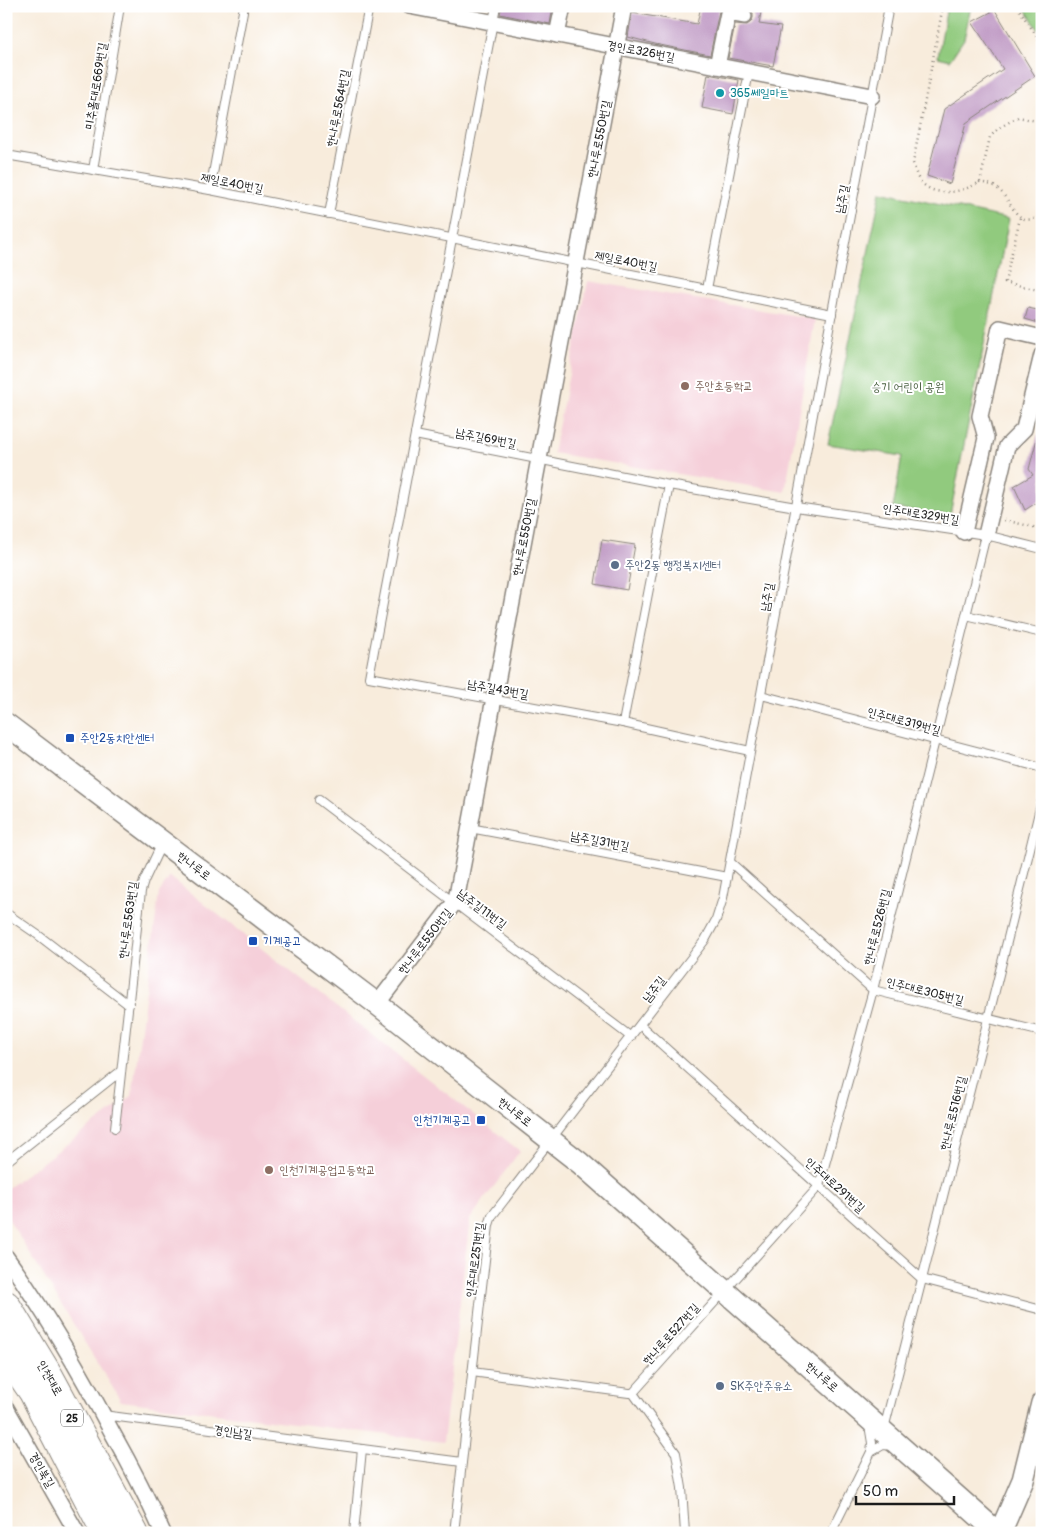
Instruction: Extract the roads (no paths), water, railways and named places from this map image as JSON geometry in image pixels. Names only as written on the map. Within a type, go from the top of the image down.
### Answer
[{"type":"highway","name":"인천대로","points":[[6,1305],[49,1376],[134,1533]]},
{"type":"highway","name":"인천대로","points":[[6,1353],[33,1392],[106,1533]]},
{"type":"main road","name":"한나루로","points":[[6,724],[377,1004],[580,1163],[999,1533]]},
{"type":"main road","points":[[999,1533],[1023,1480],[1042,1403]]},
{"type":"street","name":"경인로326번길","points":[[409,6],[872,96]]},
{"type":"street","points":[[557,35],[563,6]]},
{"type":"street","name":"한나루로550번길","points":[[377,1004],[455,902],[624,6]]},
{"type":"street","points":[[717,66],[728,13],[744,16]]},
{"type":"street","points":[[964,532],[986,438],[980,416],[1000,328],[1042,338]]},
{"type":"street","points":[[986,535],[1007,446],[1024,429],[1042,355]]},
{"type":"street","points":[[6,1257],[34,1297],[103,1415],[150,1502],[163,1533]]},
{"type":"street","name":"경인북길","points":[[9,1419],[77,1533]]},
{"type":"lane","name":"미추홀대로669번길","points":[[93,170],[120,6]]},
{"type":"lane","points":[[210,190],[244,6]]},
{"type":"lane","name":"한나루로564번길","points":[[329,214],[369,6]]},
{"type":"lane","points":[[415,435],[496,6]]},
{"type":"lane","name":"남주길","points":[[551,1140],[705,940],[716,920],[723,898],[889,6]]},
{"type":"lane","points":[[707,289],[749,72]]},
{"type":"lane","name":"제일로40번길","points":[[6,155],[210,190],[832,314]]},
{"type":"lane","name":"남주길69번길","points":[[415,435],[669,485],[796,507]]},
{"type":"lane","name":"남주길43번길","points":[[415,435],[369,677],[623,723],[750,751]]},
{"type":"lane","points":[[623,723],[669,485]]},
{"type":"lane","name":"인주대로329번길","points":[[796,507],[986,535],[1042,549]]},
{"type":"lane","name":"한나루로526번길","points":[[725,1291],[819,1186],[874,990],[986,535]]},
{"type":"lane","points":[[966,615],[1042,633]]},
{"type":"lane","name":"인주대로319번길","points":[[761,695],[1042,768]]},
{"type":"lane","name":"남주길11번길","points":[[319,800],[631,1037]]},
{"type":"lane","name":"한나루로516번길","points":[[883,1431],[1042,800]]},
{"type":"lane","name":"남주길31번길","points":[[470,828],[727,877]]},
{"type":"lane","name":"한나루로563번길","points":[[115,1128],[141,891],[162,842]]},
{"type":"lane","name":"인주대로305번길","points":[[730,862],[874,990],[1042,1032]]},
{"type":"lane","points":[[6,913],[29,928],[129,1005]]},
{"type":"lane","name":"인주대로291번길","points":[[640,1024],[922,1279],[1042,1310]]},
{"type":"lane","points":[[6,1162],[121,1072]]},
{"type":"lane","name":"인주대로251번길","points":[[454,1533],[489,1226],[492,1216],[551,1140]]},
{"type":"lane","name":"한나루로527번길","points":[[633,1392],[725,1291]]},
{"type":"lane","points":[[472,1372],[633,1392],[676,1454],[682,1488],[685,1533]]},
{"type":"lane","name":"경인남길","points":[[103,1415],[462,1462]]},
{"type":"lane","points":[[831,1533],[871,1452],[872,1435],[867,1416]]},
{"type":"lane","points":[[871,1452],[882,1445],[904,1449]]},
{"type":"lane","points":[[354,1533],[362,1449]]},
{"type":"place","name":"365쎄일마트","points":[[720,93]]},
{"type":"place","name":"주안초등학교","points":[[685,386]]},
{"type":"place","name":"주안2동 행정복지센터","points":[[615,565]]},
{"type":"place","name":"주안2동치안센터","points":[[70,738]]},
{"type":"place","name":"기계공고","points":[[253,941]]},
{"type":"place","name":"인천기계공고","points":[[481,1120]]},
{"type":"place","name":"인천기계공업고등학교","points":[[269,1170]]},
{"type":"place","name":"SK주안주유소","points":[[720,1386]]},
{"type":"park label","name":"승기 어린이 공원","points":[[908,387]]}]
